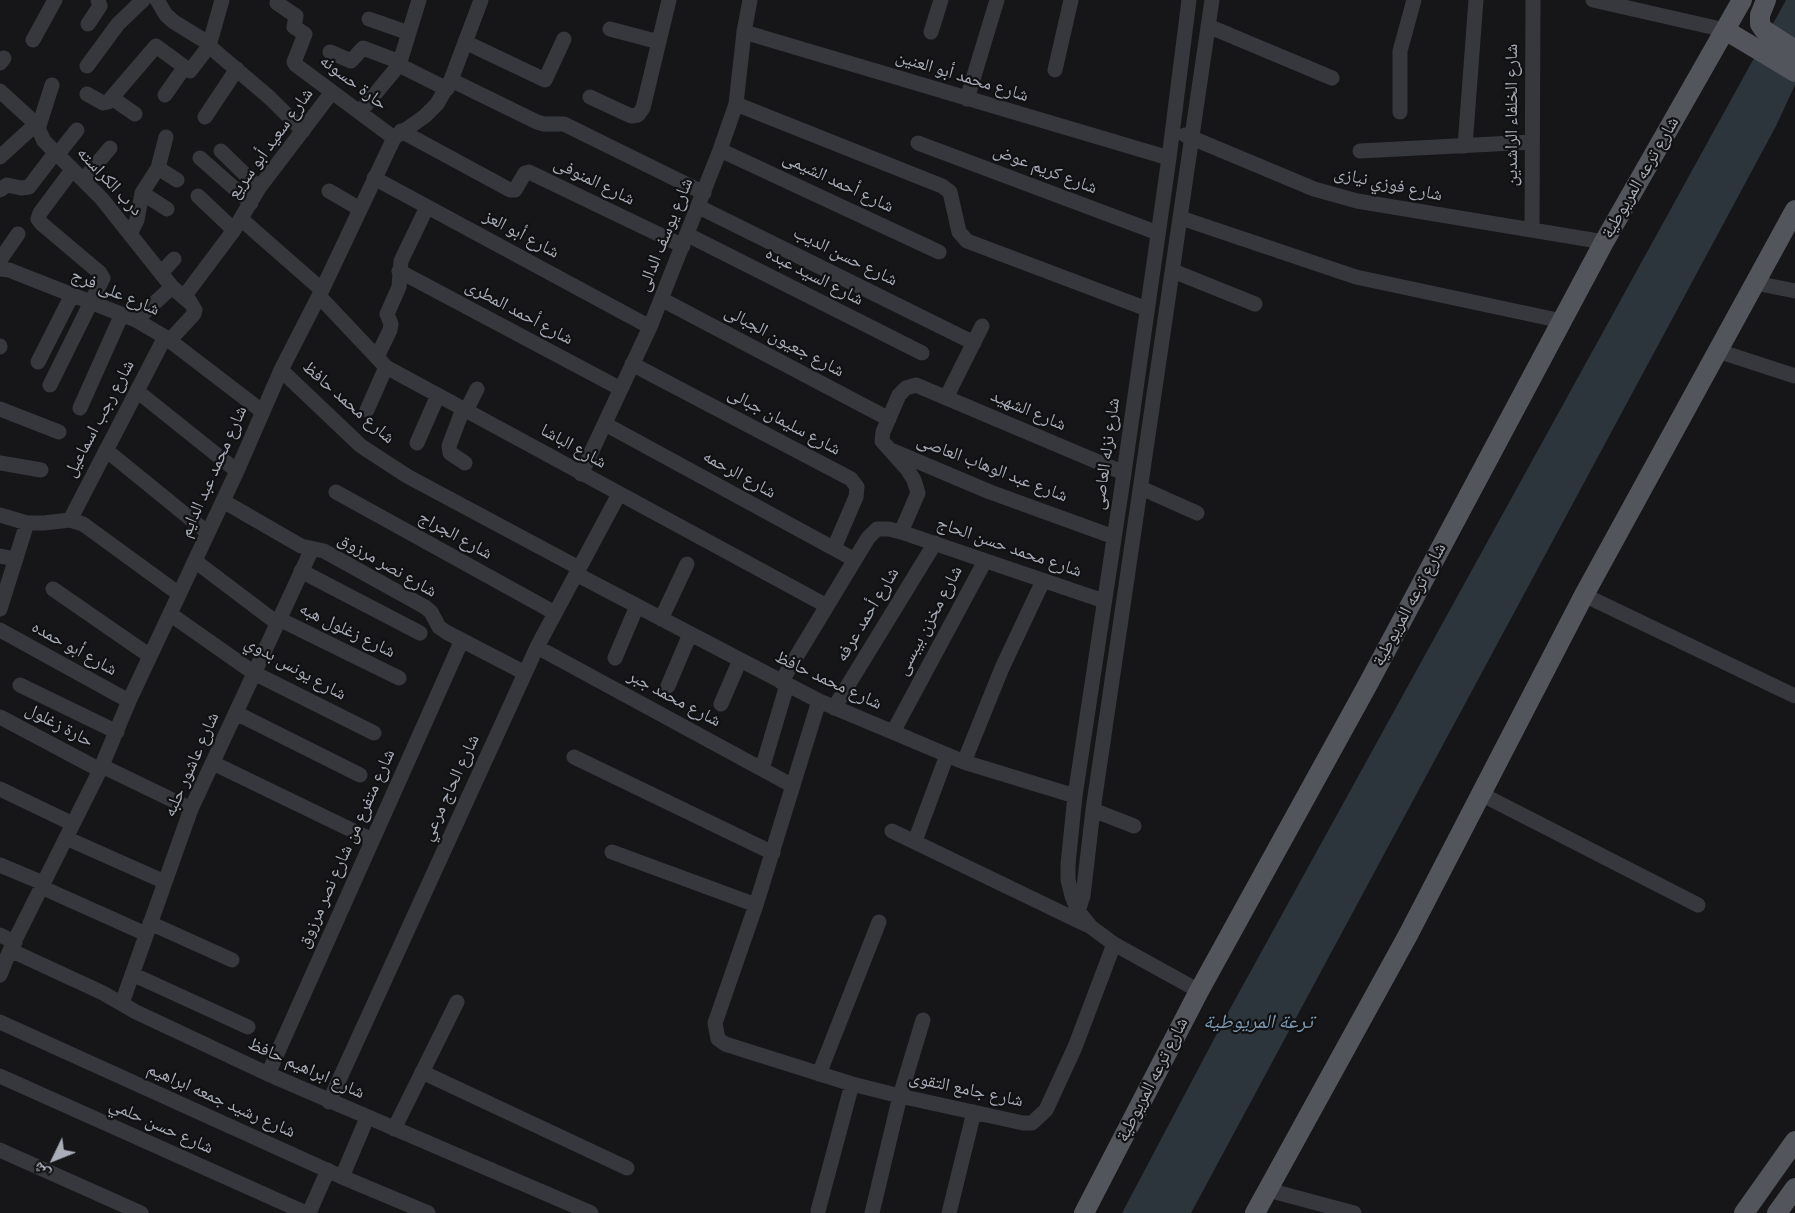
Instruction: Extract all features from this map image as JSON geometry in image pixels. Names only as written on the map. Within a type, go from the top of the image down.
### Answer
[{"type":"main road","name":"شارع ترعه المريوطية","points":[[1084,1213],[1199,991],[1367,686],[1562,321],[1742,0]]},
{"type":"main road","points":[[1766,0],[1760,15],[1760,24],[1764,30],[1795,50]]},
{"type":"main road","points":[[1725,30],[1795,72]]},
{"type":"main road","points":[[1255,1213],[1408,935],[1584,595],[1795,210]]},
{"type":"main road","points":[[1744,1213],[1795,1141]]},
{"type":"main road","points":[[1777,1213],[1795,1188]]},
{"type":"street","points":[[33,40],[55,0]]},
{"type":"street","points":[[88,24],[100,6],[98,0]]},
{"type":"street","points":[[87,66],[118,24],[143,0]]},
{"type":"street","points":[[157,0],[166,15],[209,45],[270,98],[303,131]]},
{"type":"street","points":[[87,94],[105,104],[156,46],[190,71],[209,45],[222,0]]},
{"type":"street","points":[[360,112],[399,64],[419,0]]},
{"type":"street","points":[[398,134],[425,116],[437,104],[449,85],[481,0]]},
{"type":"street","points":[[591,97],[631,116],[638,115],[643,108],[669,0]]},
{"type":"street","name":"شارع يوسف الدالى","points":[[581,474],[650,327],[686,241],[720,150],[736,104],[750,0]]},
{"type":"street","points":[[931,32],[940,0]]},
{"type":"street","points":[[967,99],[997,0]]},
{"type":"street","points":[[1055,70],[1071,0]]},
{"type":"street","name":"شارع نزله العاصى","points":[[1189,0],[1173,130],[1120,501],[1075,796],[1068,880],[1078,911],[1091,927],[1114,944],[1199,991]]},
{"type":"street","points":[[1078,911],[1083,896],[1212,0]]},
{"type":"street","points":[[1400,112],[1400,51],[1414,0]]},
{"type":"street","points":[[1465,146],[1476,0]]},
{"type":"street","name":"شارع الخلفاء الراشدين","points":[[1532,230],[1533,0]]},
{"type":"street","points":[[1593,0],[1725,30]]},
{"type":"street","name":"حارة حسونه","points":[[277,3],[296,16],[294,27],[304,34],[294,63],[360,112],[398,134]]},
{"type":"street","points":[[369,19],[409,33]]},
{"type":"street","points":[[1208,26],[1332,78]]},
{"type":"street","points":[[610,29],[659,42]]},
{"type":"street","name":"شارع محمد أبو العنين","points":[[744,32],[1169,158]]},
{"type":"street","points":[[465,42],[545,80],[564,39]]},
{"type":"street","name":"شارع حسن الديب","points":[[330,52],[351,61],[363,48],[537,122],[564,124],[701,200],[974,343]]},
{"type":"street","points":[[165,95],[184,68]]},
{"type":"street","points":[[205,117],[237,69]]},
{"type":"street","points":[[0,157],[37,126],[52,85]]},
{"type":"street","name":"درب الكراسته","points":[[0,91],[37,126],[44,141],[102,199],[172,287],[188,301]]},
{"type":"street","name":"شارع سعيد أبو سريع","points":[[188,301],[186,295],[189,290],[237,224],[259,188],[332,92]]},
{"type":"street","points":[[112,98],[135,114]]},
{"type":"street","points":[[736,104],[942,186],[950,192],[959,232],[967,241],[1147,309]]},
{"type":"street","points":[[0,190],[7,185],[29,187],[77,130]]},
{"type":"street","name":"شارع فوزي نيازى","points":[[1173,130],[1314,189],[1357,201],[1605,242]]},
{"type":"street","name":"شارع محمد عبد الدايم","points":[[0,975],[101,768],[281,370],[374,178],[398,134]]},
{"type":"street","name":"شارع المنوفى","points":[[398,134],[510,190],[514,190],[525,173],[529,172],[686,241]]},
{"type":"street","points":[[130,234],[137,220],[142,193],[158,168],[166,137]]},
{"type":"street","points":[[1360,151],[1532,142]]},
{"type":"street","name":"شارع كريم عوض","points":[[918,143],[1158,233]]},
{"type":"street","points":[[50,385],[103,278],[38,219],[40,213],[77,175],[110,148]]},
{"type":"street","name":"شارع أحمد الشيمى","points":[[720,150],[939,252]]},
{"type":"street","points":[[221,151],[259,188]]},
{"type":"street","points":[[200,158],[250,202]]},
{"type":"street","points":[[158,168],[177,180]]},
{"type":"street","name":"شارع أبو العز","points":[[374,178],[650,327]]},
{"type":"street","points":[[329,191],[360,209]]},
{"type":"street","points":[[142,193],[167,209]]},
{"type":"street","name":"شارع الباشا","points":[[198,196],[237,224],[320,293],[382,362],[464,410],[827,606]]},
{"type":"street","points":[[367,410],[390,330],[391,324],[387,314],[399,287],[401,261],[427,207]]},
{"type":"street","points":[[1181,218],[1356,277],[1562,321]]},
{"type":"street","points":[[0,260],[18,234]]},
{"type":"street","name":"شارع السيد عبده","points":[[686,241],[922,353]]},
{"type":"street","points":[[161,273],[174,258]]},
{"type":"street","name":"شارع على فرج","points":[[0,269],[9,270],[129,317],[168,338],[263,412]]},
{"type":"street","name":"شارع أحمد المطرى","points":[[399,271],[621,389]]},
{"type":"street","points":[[1173,271],[1255,304]]},
{"type":"street","points":[[1755,283],[1795,291]]},
{"type":"street","points":[[80,408],[129,317],[172,287]]},
{"type":"street","points":[[38,362],[72,295]]},
{"type":"street","name":"شارع جعيون الجبالى","points":[[661,299],[889,419]]},
{"type":"street","name":"شارع رجب اسماعيل","points":[[70,520],[137,391],[168,338],[194,314],[195,309],[188,301]]},
{"type":"street","points":[[946,398],[982,326]]},
{"type":"street","points":[[1718,351],[1795,376]]},
{"type":"street","name":"شارع سليمان جبالى","points":[[632,364],[851,479],[857,487],[856,497],[834,548]]},
{"type":"street","name":"شارع محمد حافظ","points":[[281,370],[361,446],[406,476],[661,619],[834,708],[964,762],[1075,796]]},
{"type":"street","name":"شارع الشهيد","points":[[889,419],[899,395],[906,388],[916,385],[1124,473]]},
{"type":"street","points":[[465,463],[450,453],[449,446],[464,410],[477,389]]},
{"type":"street","points":[[137,391],[237,471]]},
{"type":"street","points":[[417,442],[438,395]]},
{"type":"street","points":[[0,409],[59,432]]},
{"type":"street","points":[[762,769],[784,683],[827,606],[868,538],[877,530],[889,529],[902,532],[918,493],[907,469],[882,441],[889,419]]},
{"type":"street","name":"شارع الرحمه","points":[[605,424],[855,560]]},
{"type":"street","name":"شارع عبد الوهاب العاصى","points":[[889,449],[990,492],[1114,537]]},
{"type":"street","points":[[106,450],[208,533]]},
{"type":"street","points":[[0,463],[41,470]]},
{"type":"street","points":[[1141,488],[1197,513]]},
{"type":"street","name":"شارع الجراج","points":[[336,492],[555,613]]},
{"type":"street","name":"شارع الحاج مرعي","points":[[329,1102],[537,647],[619,494]]},
{"type":"street","name":"شارع نصر مرزوق","points":[[223,501],[301,546],[324,551],[425,607],[431,612],[439,627],[525,673]]},
{"type":"street","points":[[1120,501],[1138,505]]},
{"type":"street","points":[[0,515],[27,523],[70,520],[83,524],[179,594]]},
{"type":"street","points":[[0,609],[27,523]]},
{"type":"street","name":"شارع محمد حسن الحاج","points":[[902,532],[1104,601]]},
{"type":"street","name":"شارع أحمد عرفه","points":[[834,708],[935,543]]},
{"type":"street","name":"شارع عاشور حلبه","points":[[122,1003],[191,809],[312,549]]},
{"type":"street","points":[[0,556],[16,559]]},
{"type":"street","name":"شارع زغلول هبه","points":[[195,561],[278,621],[399,678]]},
{"type":"street","name":"شارع مخزن بيبسى","points":[[893,732],[985,561]]},
{"type":"street","points":[[661,619],[687,564]]},
{"type":"street","points":[[302,571],[420,633]]},
{"type":"street","points":[[964,762],[1002,668],[1043,580]]},
{"type":"street","points":[[53,589],[150,656]]},
{"type":"street","points":[[1584,595],[1795,696]]},
{"type":"street","points":[[615,658],[637,606]]},
{"type":"street","name":"شارع يونس بدوي","points":[[170,614],[254,673],[374,733]]},
{"type":"street","name":"شارع أبو حمده","points":[[0,630],[129,702]]},
{"type":"street","points":[[668,686],[690,634]]},
{"type":"street","name":"شارع متفرع من شارع نصر مرزوق","points":[[268,1074],[462,640]]},
{"type":"street","name":"شارع محمد جبر","points":[[537,647],[793,786]]},
{"type":"street","points":[[721,704],[740,660]]},
{"type":"street","points":[[20,685],[117,732]]},
{"type":"street","points":[[612,852],[756,905],[819,701]]},
{"type":"street","points":[[236,713],[360,775]]},
{"type":"street","name":"حارة زغلول","points":[[0,717],[101,768],[191,809]]},
{"type":"street","points":[[1087,717],[1107,722]]},
{"type":"street","points":[[915,841],[947,755]]},
{"type":"street","points":[[574,757],[773,853]]},
{"type":"street","points":[[213,763],[372,840]]},
{"type":"street","points":[[0,789],[70,831],[165,882]]},
{"type":"street","points":[[1481,794],[1698,905]]},
{"type":"street","points":[[1094,810],[1134,826]]},
{"type":"street","points":[[892,831],[1091,927]]},
{"type":"street","points":[[0,865],[42,885],[232,960]]},
{"type":"street","name":"شارع جامع التقوى","points":[[756,905],[715,1023],[718,1039],[725,1044],[852,1084],[1032,1123],[1046,1110],[1075,1047],[1114,944]]},
{"type":"street","points":[[819,1074],[879,922]]},
{"type":"street","name":"شارع ابراهيم حافظ","points":[[0,935],[13,946],[136,1012],[329,1102],[591,1213]]},
{"type":"street","points":[[132,974],[248,1027]]},
{"type":"street","points":[[394,1129],[457,1002]]},
{"type":"street","points":[[872,1213],[900,1096],[923,1020]]},
{"type":"street","name":"شارع رشيد جمعه ابراهيم","points":[[0,1022],[342,1177],[428,1213]]},
{"type":"street","points":[[422,1072],[627,1168]]},
{"type":"street","name":"شارع حسن حلمي","points":[[0,1076],[307,1213]]},
{"type":"street","points":[[818,1211],[852,1084]]},
{"type":"street","points":[[949,1213],[974,1112]]},
{"type":"street","points":[[342,1177],[367,1118]]},
{"type":"street","points":[[0,1150],[141,1213]]},
{"type":"street","points":[[307,1213],[328,1170]]},
{"type":"street","points":[[1268,1190],[1354,1213]]},
{"type":"water","name":"ترعة المريوطية","points":[[1786,0],[1795,0],[1795,85],[1776,126],[1191,1213],[1122,1213],[1231,1007]]}]
